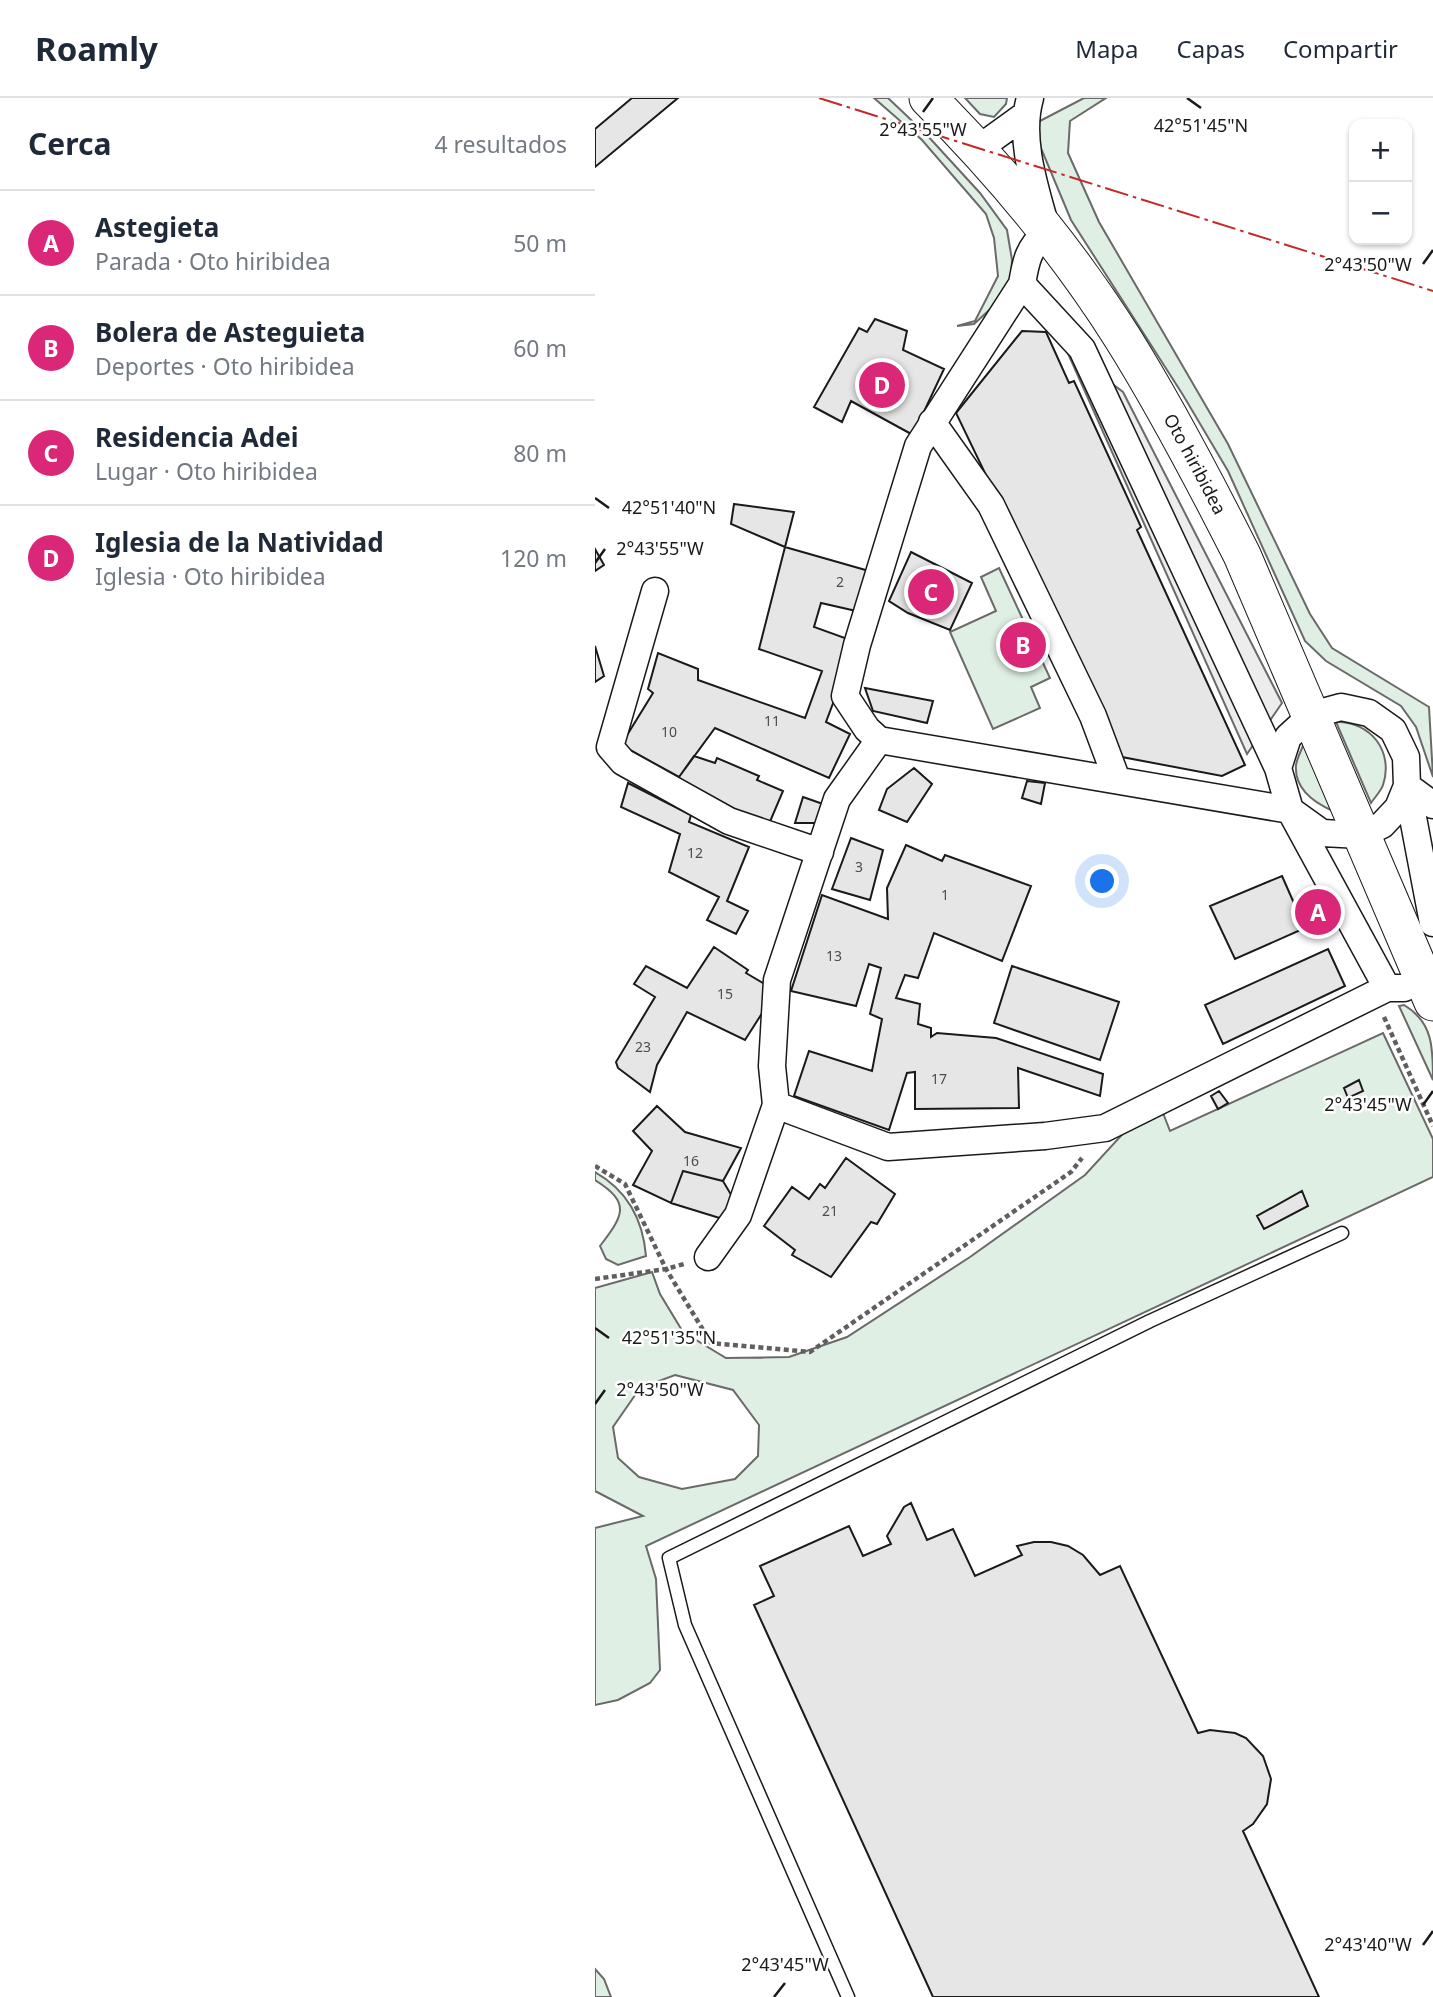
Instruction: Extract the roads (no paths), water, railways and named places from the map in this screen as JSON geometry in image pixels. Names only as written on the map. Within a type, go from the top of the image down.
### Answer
[{"type":"street","name":"Oto hiribidea","points":[[928,98],[978,149],[1047,231],[1088,286],[1123,338],[1211,494],[1243,555],[1430,994]]},
{"type":"street","points":[[978,149],[1027,106]]},
{"type":"street","points":[[1027,106],[1027,142],[1047,231],[1034,243],[1027,256],[1022,284],[918,446],[857,645],[845,696],[867,729],[879,740],[1290,810],[1322,833],[1361,835],[1382,825],[1398,808],[1407,786]]},
{"type":"street","points":[[1022,284],[1082,349],[1278,768],[1290,810],[1387,988]]},
{"type":"street","points":[[932,422],[991,505],[1093,716],[1117,780]]},
{"type":"street","points":[[655,591],[610,747],[623,762],[729,821],[820,852]]},
{"type":"street","points":[[1278,768],[1288,737],[1312,715],[1341,707],[1369,713],[1393,730],[1406,757],[1407,786],[1433,923]]},
{"type":"street","points":[[708,1256],[739,1215],[776,1105],[772,1066],[777,980],[837,799],[879,740]]},
{"type":"street","points":[[1407,786],[1433,805]]},
{"type":"street","points":[[776,1105],[888,1147],[1045,1136],[1105,1128],[1387,988],[1430,994]]},
{"type":"lane","points":[[848,1997],[685,1625],[669,1558],[1150,1321],[1342,1233]]},
{"type":"place","name":"Iglesia de la Natividad","points":[[882,385]]},
{"type":"place","name":"Residencia Adei","points":[[931,592]]},
{"type":"place","name":"Bolera de Asteguieta","points":[[1023,645]]},
{"type":"place","name":"Astegieta","points":[[1318,912]]}]
